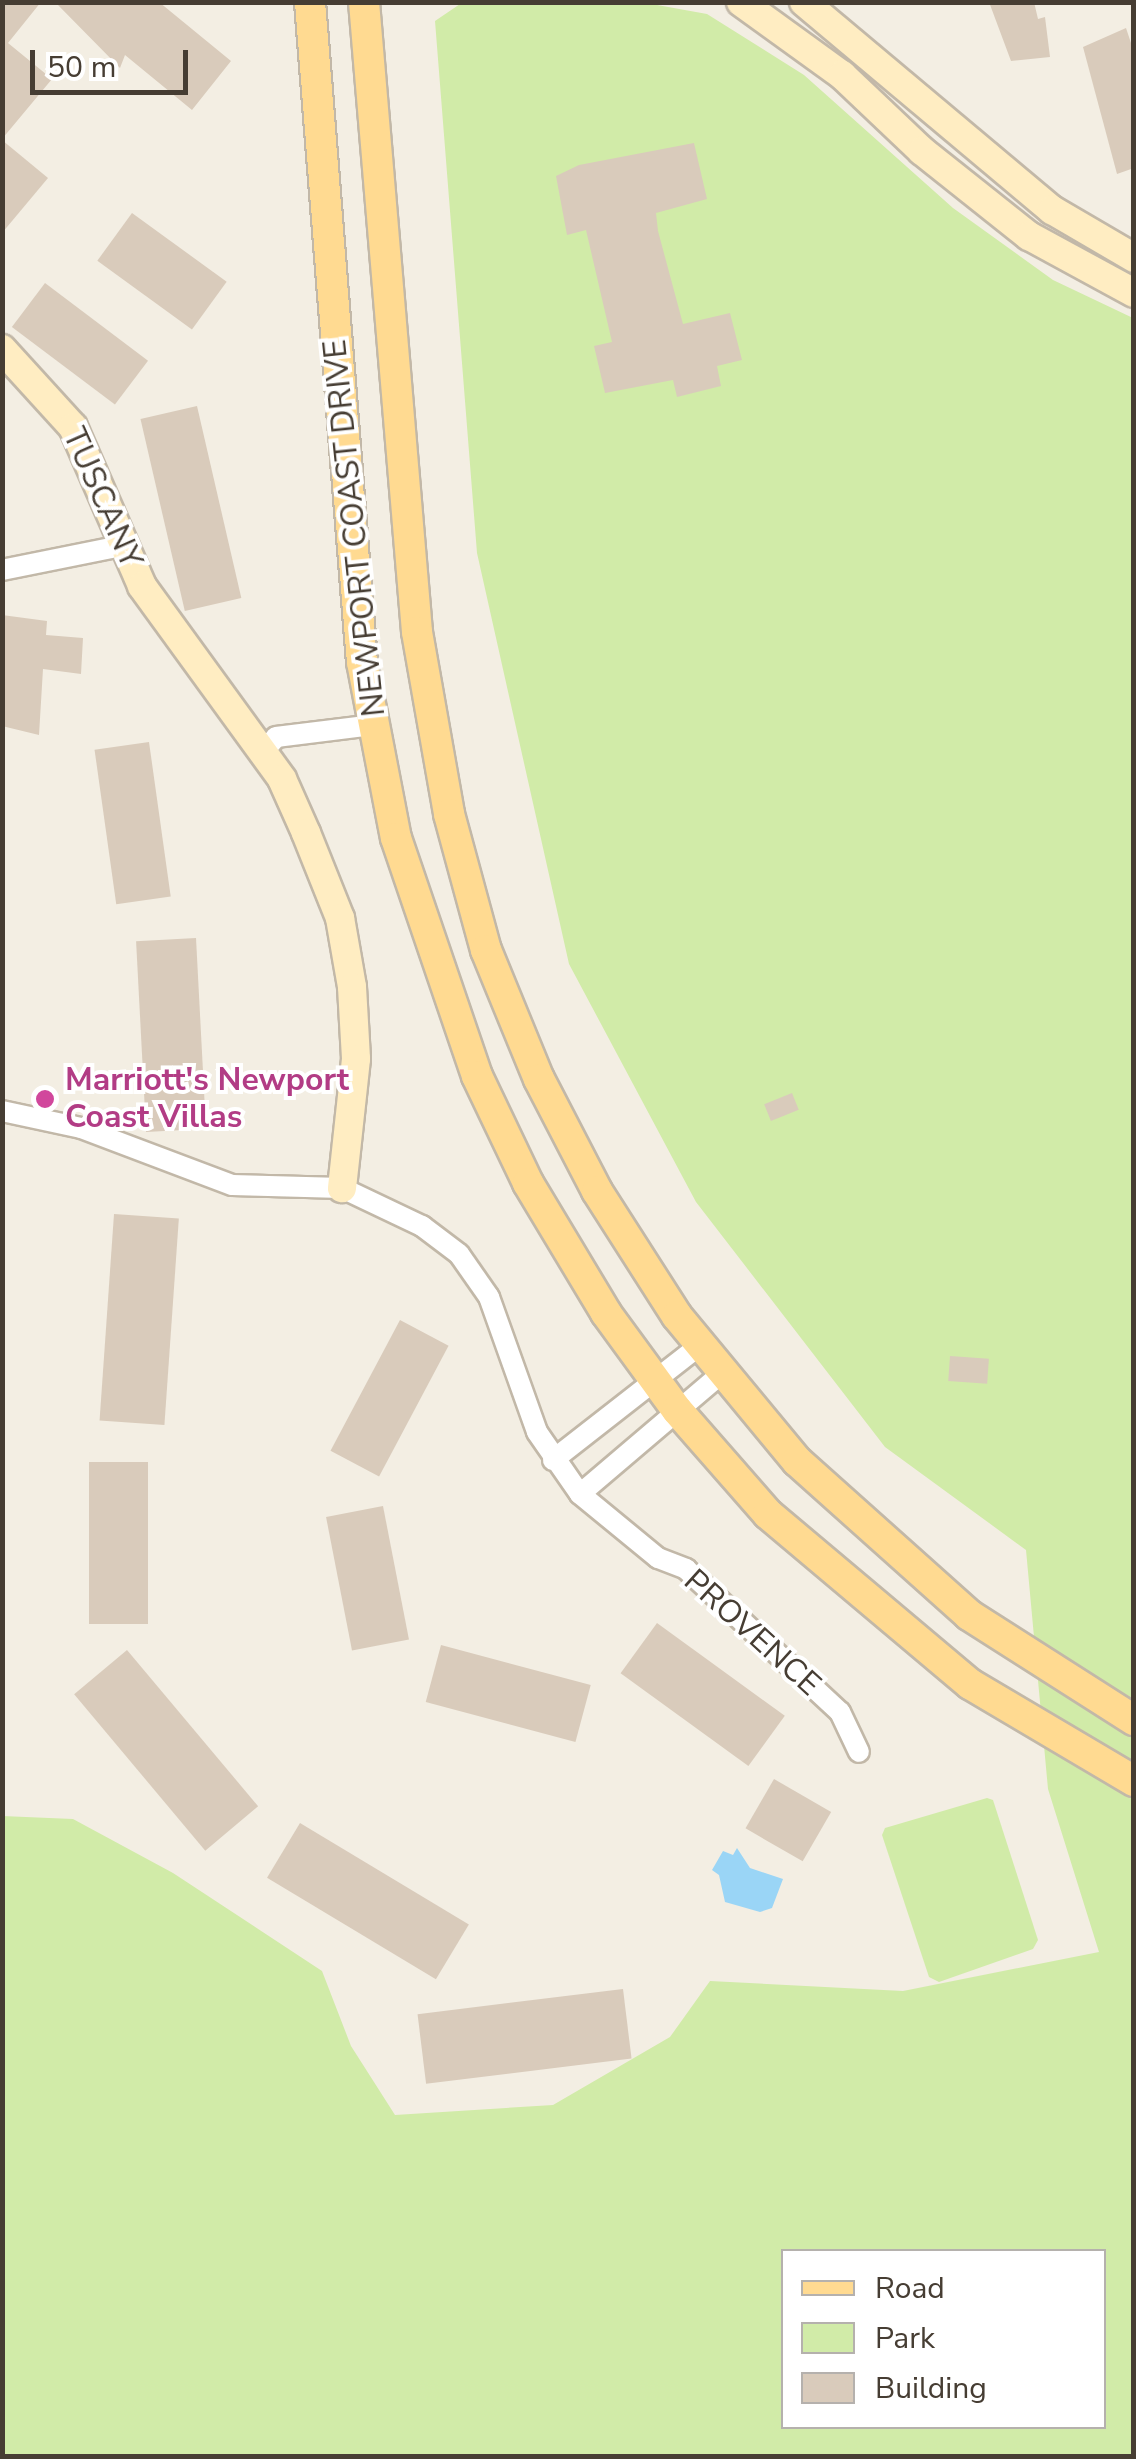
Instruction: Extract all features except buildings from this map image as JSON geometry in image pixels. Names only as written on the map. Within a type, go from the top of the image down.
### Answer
[{"type":"main road","name":"NEWPORT COAST DRIVE","points":[[310,2],[360,644],[396,838],[477,1076],[528,1182],[606,1313],[677,1410],[768,1514],[868,1604],[970,1684],[1134,1781]]},
{"type":"main road","name":"NEWPORT COAST DRIVE","points":[[364,2],[416,632],[450,814],[486,950],[539,1079],[597,1192],[699,1346],[797,1461],[914,1571],[1071,1684],[1134,1720]]},
{"type":"street","points":[[741,2],[842,75],[922,151],[1029,236],[1134,293]]},
{"type":"street","points":[[804,2],[1052,210],[1134,258]]},
{"type":"street","points":[[1029,236],[1052,210]]},
{"type":"street","name":"TUSCANY","points":[[2,350],[74,427],[121,546],[142,586],[282,780],[340,918],[356,1059],[342,1188]]},
{"type":"street","points":[[2,570],[121,546]]},
{"type":"street","points":[[264,751],[276,737],[374,725]]},
{"type":"street","name":"PROVENCE","points":[[2,1111],[80,1128],[232,1185],[342,1188],[422,1226],[459,1254],[489,1298],[523,1397],[553,1460],[580,1494],[658,1558],[686,1570],[840,1712],[859,1752]]},
{"type":"street","points":[[553,1460],[699,1346]]},
{"type":"street","points":[[580,1494],[720,1374]]},
{"type":"green space","points":[[463,2],[646,3],[707,14],[804,75],[953,208],[1053,280],[1133,318],[1133,2456],[3,2456],[2,1816],[73,1819],[173,1873],[322,1971],[351,2046],[395,2115],[553,2105],[670,2037],[710,1981],[903,1991],[1099,1952],[1048,1789],[1026,1550],[885,1447],[696,1202],[569,964],[477,553],[435,21]]},
{"type":"green space","points":[[987,1798],[993,1800],[1038,1940],[1033,1949],[939,1982],[929,1977],[882,1835],[885,1828]]},
{"type":"water","points":[[737,1848],[750,1868],[783,1879],[772,1908],[760,1912],[725,1902],[719,1875],[712,1870],[723,1851],[733,1855]]},
{"type":"place","name":"Marriott's Newport Coast Villas","points":[[45,1099]]}]
